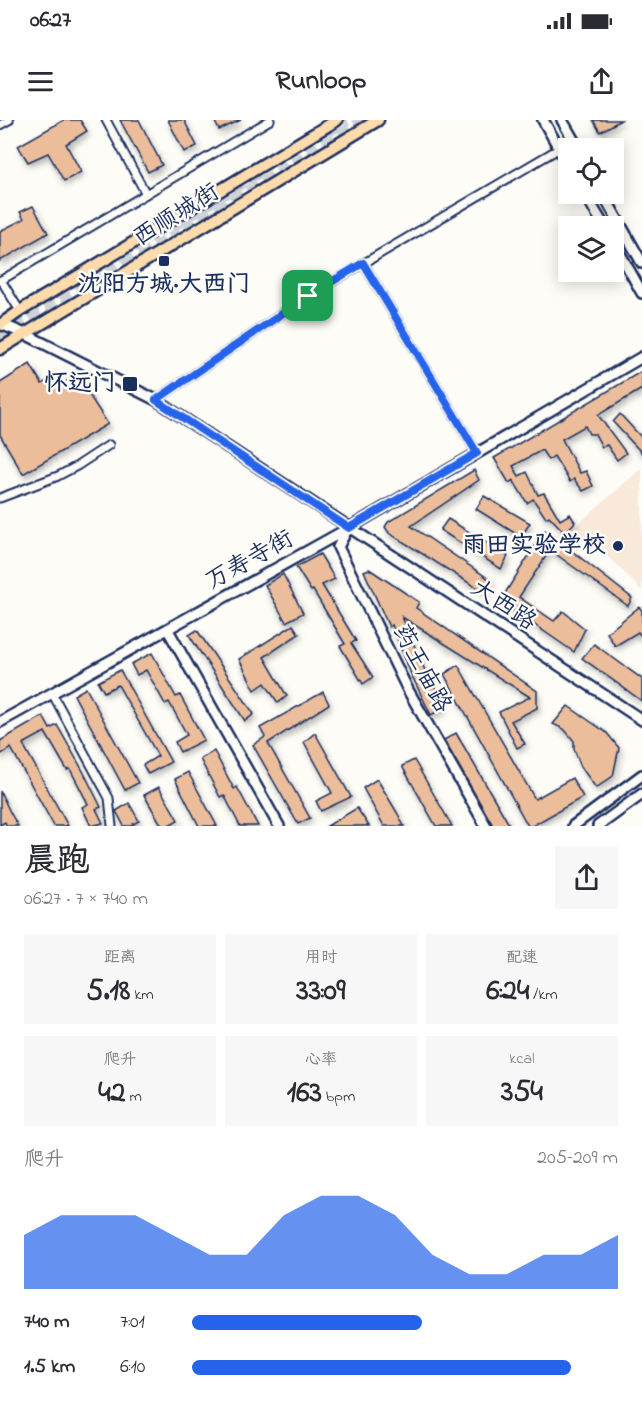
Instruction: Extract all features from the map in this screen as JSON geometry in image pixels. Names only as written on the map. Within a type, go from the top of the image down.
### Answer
[{"type":"main road","name":"西顺城街","points":[[1,325],[20,311],[337,120]]},
{"type":"main road","name":"西顺城街","points":[[0,349],[378,120]]},
{"type":"street","points":[[0,125],[9,120]]},
{"type":"street","points":[[106,120],[146,194]]},
{"type":"street","points":[[20,311],[0,280],[270,120]]},
{"type":"street","points":[[543,120],[558,145]]},
{"type":"street","points":[[562,120],[572,138]]},
{"type":"street","points":[[156,400],[308,296],[558,149]]},
{"type":"street","points":[[609,204],[642,263]]},
{"type":"street","points":[[624,261],[642,293]]},
{"type":"street","points":[[363,263],[477,453]]},
{"type":"street","name":"大西路","points":[[1,325],[25,334],[156,400],[642,720]]},
{"type":"street","name":"万寿寺街","points":[[0,722],[349,528],[642,357]]},
{"type":"street","points":[[0,498],[58,476],[109,445]]},
{"type":"street","name":"药王庙路","points":[[349,528],[338,547],[408,690],[486,826]]},
{"type":"street","points":[[168,630],[279,826]]},
{"type":"street","points":[[52,693],[109,798],[112,826]]},
{"type":"street","points":[[573,826],[642,775]]},
{"type":"street","points":[[598,826],[642,794]]},
{"type":"shaded area","name":"雨田实验学校","points":[[642,468],[642,591],[616,564],[572,529]]},
{"type":"building","points":[[64,120],[80,120],[87,131],[66,144],[81,172],[64,181],[48,153],[28,162],[18,146]]},
{"type":"building","points":[[120,120],[139,120],[162,165],[148,172]]},
{"type":"building","points":[[168,120],[184,120],[197,146],[184,152]]},
{"type":"building","points":[[214,120],[241,120],[219,130]]},
{"type":"building","points":[[593,120],[621,120],[600,132]]},
{"type":"building","points":[[33,206],[48,233],[0,261],[0,231],[24,219],[20,212]]},
{"type":"building","points":[[30,364],[42,384],[54,377],[60,386],[68,380],[73,389],[82,384],[108,424],[23,474],[0,435],[0,383]]},
{"type":"building","points":[[642,371],[642,389],[598,415],[626,453],[617,460],[607,445],[602,447],[595,434],[589,434],[585,426],[562,439],[580,473],[586,471],[593,486],[583,491],[574,479],[570,482],[554,456],[548,460],[542,450],[513,466],[519,476],[527,472],[538,495],[544,493],[560,520],[570,514],[575,522],[565,533],[549,516],[546,518],[533,499],[527,503],[513,480],[509,483],[494,458]]},
{"type":"building","points":[[620,414],[642,438],[642,453],[613,422]]},
{"type":"building","points":[[474,470],[479,480],[411,526],[492,581],[485,593],[389,533],[385,527],[388,522]]},
{"type":"building","points":[[484,496],[530,523],[521,537],[476,509]]},
{"type":"building","points":[[448,519],[508,556],[501,569],[440,530]]},
{"type":"building","points":[[545,530],[632,598],[628,606],[550,550],[519,597],[554,621],[563,611],[585,629],[574,652],[500,601]]},
{"type":"building","points":[[320,554],[335,579],[322,585],[356,641],[351,643],[373,677],[363,684],[340,646],[345,644],[313,590],[311,591],[296,567]]},
{"type":"building","points":[[369,569],[419,602],[416,608],[537,691],[537,708],[511,721],[525,744],[517,748],[499,712],[530,697],[402,617],[444,708],[431,715],[411,674],[392,625],[389,627],[364,571]]},
{"type":"building","points":[[283,574],[303,613],[286,622],[265,585]]},
{"type":"building","points":[[639,607],[642,610],[642,637],[638,632],[615,646],[607,633]]},
{"type":"building","points":[[293,625],[299,634],[264,657],[287,696],[278,703],[265,683],[255,690],[239,659]]},
{"type":"building","points":[[197,630],[254,714],[245,721],[189,635]]},
{"type":"building","points":[[594,644],[642,679],[642,701],[582,658]]},
{"type":"building","points":[[152,653],[176,697],[180,695],[204,740],[180,752],[175,742],[187,735],[169,702],[165,704],[146,670],[137,675],[131,664]]},
{"type":"building","points":[[458,665],[535,799],[572,778],[583,797],[532,826],[528,826],[444,674]]},
{"type":"building","points":[[120,670],[171,762],[148,774],[143,765],[158,756],[118,685],[104,692],[98,682]]},
{"type":"building","points":[[86,688],[138,783],[125,790],[74,695]]},
{"type":"building","points":[[323,692],[329,704],[268,743],[310,818],[298,824],[253,745],[265,737],[260,728]]},
{"type":"building","points":[[568,706],[607,733],[619,748],[613,776],[596,788],[581,767],[574,749],[574,741],[564,729],[553,724]]},
{"type":"building","points":[[43,716],[50,729],[57,725],[83,771],[101,807],[96,809],[103,823],[91,826],[82,807],[88,804],[70,769],[67,770],[45,732],[23,744],[68,826],[54,826],[11,748],[0,755],[0,741]]},
{"type":"building","points":[[315,733],[351,797],[321,811],[316,801],[332,793],[304,742]]},
{"type":"building","points":[[456,733],[510,826],[493,826],[444,740]]},
{"type":"building","points":[[214,751],[234,789],[237,787],[258,826],[240,826],[224,795],[220,797],[200,759]]},
{"type":"building","points":[[414,760],[452,826],[436,826],[402,766]]},
{"type":"building","points":[[188,772],[217,826],[199,826],[175,779]]},
{"type":"building","points":[[377,779],[404,826],[384,826],[363,788]]},
{"type":"building","points":[[159,787],[178,820],[167,826],[162,826],[144,795]]},
{"type":"building","points":[[0,791],[18,826],[7,826],[5,822],[0,825]]},
{"type":"building","points":[[129,803],[139,821],[133,824],[134,826],[124,826],[116,811]]},
{"type":"building","points":[[357,808],[369,826],[327,826]]},
{"type":"tunnel","points":[[327,132],[347,120]]},
{"type":"tunnel","points":[[0,339],[365,120]]},
{"type":"tunnel","points":[[171,227],[258,173]]},
{"type":"place","name":"沈阳方城·大西门","points":[[164,261]]},
{"type":"place","name":"怀远门","points":[[130,384]]},
{"type":"place","name":"雨田实验学校","points":[[618,546]]},
{"type":"route","points":[[363,263],[477,453],[349,528],[156,400],[308,296],[363,263]]}]
